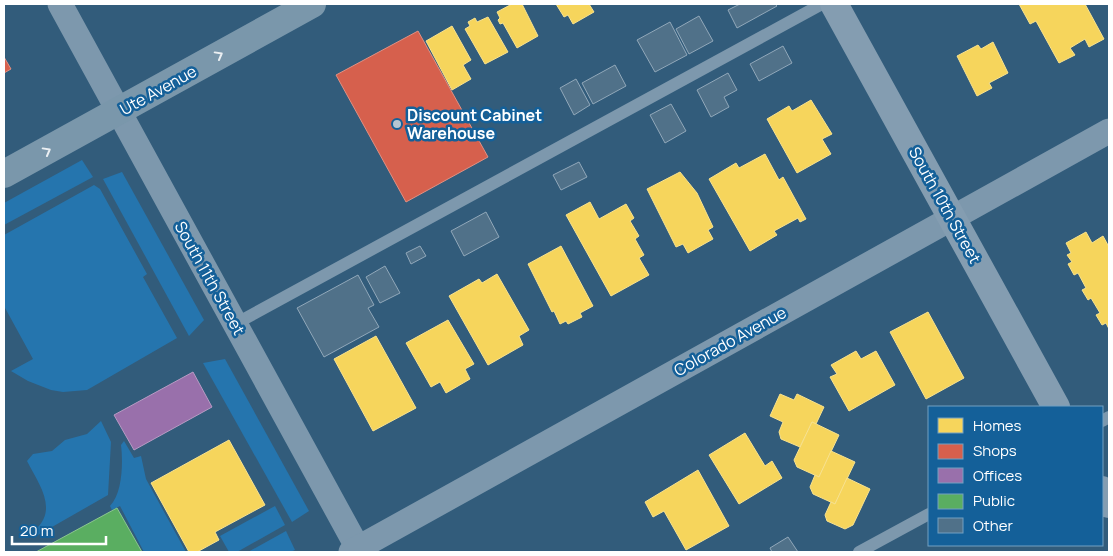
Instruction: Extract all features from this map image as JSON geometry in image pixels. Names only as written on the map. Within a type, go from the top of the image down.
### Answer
[{"type":"main road","name":"Ute Avenue","points":[[4,174],[312,4]]},
{"type":"street","name":"South 11th Street","points":[[60,4],[235,324],[356,551]]},
{"type":"street","name":"South 10th Street","points":[[834,4],[1055,406]]},
{"type":"street","name":"Colorado Avenue","points":[[356,551],[1109,131]]},
{"type":"street","points":[[1103,492],[1109,504]]},
{"type":"lane","points":[[235,324],[822,4]]},
{"type":"lane","points":[[860,552],[928,515]]},
{"type":"shaded area","points":[[82,160],[93,177],[4,225],[4,203]]},
{"type":"shaded area","points":[[122,172],[204,320],[189,336],[103,179]]},
{"type":"shaded area","points":[[94,185],[100,189],[147,274],[143,277],[177,338],[87,390],[63,392],[51,390],[28,381],[11,371],[33,359],[4,306],[4,235]]},
{"type":"shaded area","points":[[225,359],[309,511],[292,522],[203,363]]},
{"type":"shaded area","points":[[101,421],[111,442],[108,495],[38,535],[35,530],[42,522],[46,505],[41,487],[27,461],[33,454],[52,451],[65,440],[87,434]]},
{"type":"shaded area","points":[[124,441],[134,458],[141,456],[146,479],[186,552],[144,552],[120,506],[112,510],[110,506],[120,485],[122,468],[121,445]]},
{"type":"shaded area","points":[[275,506],[285,525],[237,552],[229,552],[220,536]]},
{"type":"shaded area","points":[[286,531],[295,550],[290,552],[248,552]]},
{"type":"building: Homes","points":[[512,4],[522,4],[538,36],[517,48],[503,23],[500,24],[497,12]]},
{"type":"building: Homes","points":[[556,4],[589,4],[594,12],[573,24],[568,15],[564,17]]},
{"type":"building: Homes","points":[[1019,4],[1085,4],[1104,39],[1089,47],[1085,39],[1070,48],[1075,55],[1059,63],[1036,21],[1030,24]]},
{"type":"building: Homes","points":[[488,17],[508,52],[485,64],[465,29],[470,26],[468,22],[475,18],[477,22]]},
{"type":"building: Homes","points":[[452,26],[471,60],[463,65],[471,79],[452,90],[426,41]]},
{"type":"building: Homes","points":[[993,42],[1008,73],[989,83],[992,88],[977,96],[957,56],[978,45],[981,49]]},
{"type":"building: Homes","points":[[811,100],[832,134],[822,139],[831,154],[797,173],[767,119],[789,106],[792,111]]},
{"type":"building: Homes","points":[[765,154],[779,180],[783,177],[806,219],[800,222],[798,218],[774,231],[777,235],[750,251],[709,179],[736,163],[739,168]]},
{"type":"building: Homes","points":[[680,172],[697,193],[713,227],[708,230],[713,239],[688,253],[683,244],[676,247],[647,189]]},
{"type":"building: Homes","points":[[590,202],[599,219],[626,204],[634,218],[630,221],[639,236],[635,239],[644,255],[639,258],[649,275],[611,296],[566,215]]},
{"type":"building: Homes","points":[[1086,232],[1092,243],[1103,236],[1109,247],[1109,329],[1106,323],[1102,325],[1096,315],[1100,313],[1091,298],[1088,300],[1082,290],[1086,288],[1078,273],[1074,275],[1068,264],[1072,262],[1067,255],[1071,253],[1066,243]]},
{"type":"building: Homes","points":[[561,246],[593,306],[580,313],[582,317],[568,324],[566,321],[560,324],[554,311],[552,312],[528,264]]},
{"type":"building: Homes","points":[[497,274],[529,330],[519,336],[523,345],[488,365],[449,296],[479,279],[482,283]]},
{"type":"building: Homes","points":[[928,312],[964,378],[926,399],[890,332]]},
{"type":"building: Homes","points":[[448,320],[474,364],[465,369],[470,379],[446,393],[440,382],[431,387],[406,343]]},
{"type":"building: Homes","points":[[376,336],[416,408],[373,431],[334,359]]},
{"type":"building: Homes","points":[[856,351],[861,359],[876,351],[895,385],[849,411],[830,377],[837,374],[831,365]]},
{"type":"building: Homes","points":[[780,394],[794,400],[797,394],[824,407],[816,424],[812,422],[800,447],[781,439],[779,432],[783,422],[770,416]]},
{"type":"building: Homes","points":[[812,422],[839,435],[819,477],[797,467],[794,460]]},
{"type":"building: Homes","points":[[745,433],[765,466],[772,461],[782,478],[739,504],[709,455]]},
{"type":"building: Homes","points":[[229,440],[265,505],[215,532],[219,540],[197,552],[189,552],[151,483]]},
{"type":"building: Homes","points":[[831,451],[855,462],[835,504],[813,494],[810,487],[815,475],[819,477]]},
{"type":"building: Homes","points":[[698,470],[729,526],[686,550],[664,511],[653,517],[645,502]]},
{"type":"building: Homes","points":[[847,478],[870,489],[853,525],[845,529],[827,521],[825,515],[831,502],[835,504]]},
{"type":"building: Shops","points":[[418,31],[488,157],[406,202],[336,75]]},
{"type":"building: Shops","points":[[4,57],[11,69],[4,73]]},
{"type":"building: Offices","points":[[193,372],[212,407],[134,450],[114,415]]},
{"type":"building: Public","points":[[117,508],[142,552],[36,552]]},
{"type":"building: Other","points":[[740,4],[775,4],[777,6],[737,28],[728,10]]},
{"type":"building: Other","points":[[699,16],[713,41],[689,54],[676,29]]},
{"type":"building: Other","points":[[670,22],[687,55],[655,72],[637,40]]},
{"type":"building: Other","points":[[783,46],[792,63],[759,81],[750,64]]},
{"type":"building: Other","points":[[615,65],[626,86],[593,104],[582,83]]},
{"type":"building: Other","points":[[728,73],[737,90],[724,97],[729,107],[711,117],[697,90]]},
{"type":"building: Other","points":[[576,79],[590,105],[574,115],[560,88]]},
{"type":"building: Other","points":[[671,104],[686,131],[665,143],[650,115]]},
{"type":"building: Other","points":[[579,162],[587,177],[561,190],[553,175]]},
{"type":"building: Other","points":[[486,212],[499,237],[464,256],[451,231]]},
{"type":"building: Other","points":[[420,246],[426,256],[411,264],[406,253]]},
{"type":"building: Other","points":[[385,266],[400,293],[380,303],[366,277]]},
{"type":"building: Other","points":[[358,275],[374,305],[368,308],[379,327],[324,357],[297,308]]},
{"type":"building: Other","points":[[788,537],[798,552],[772,552],[770,548]]},
{"type":"place","name":"Discount Cabinet Warehouse","points":[[397,124]]}]
